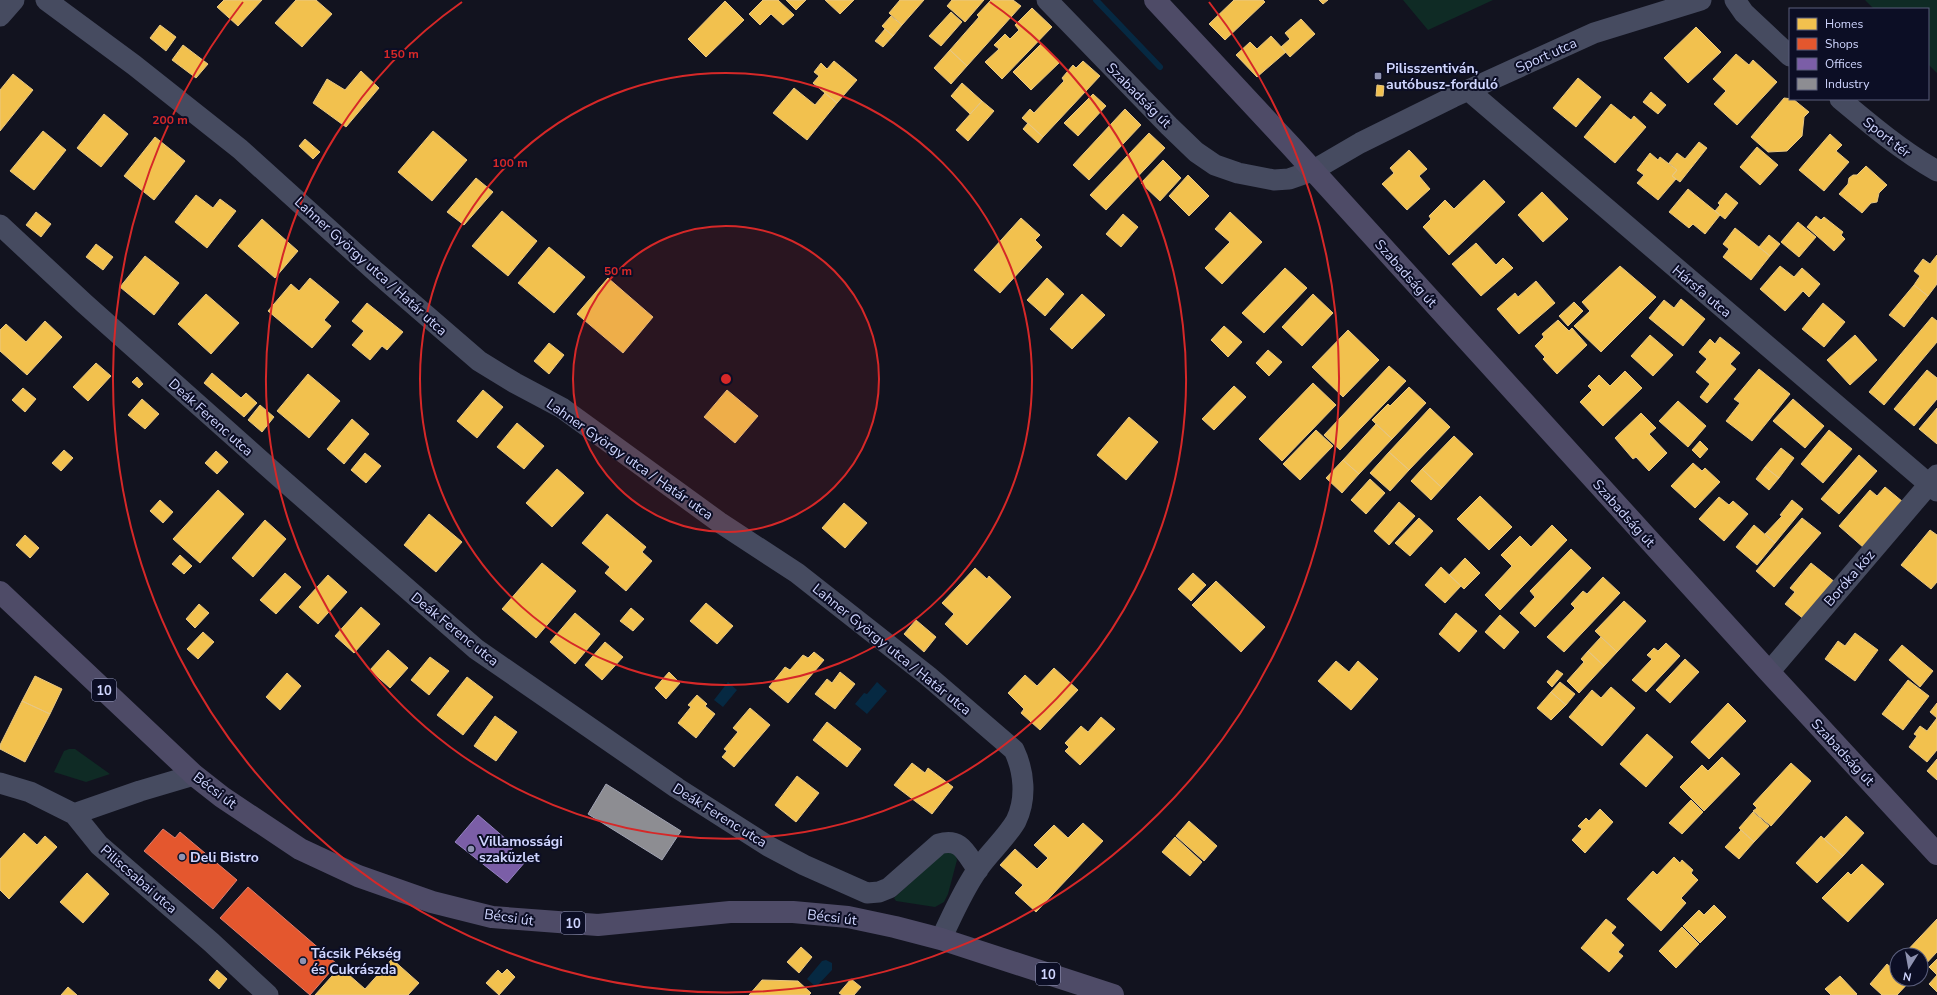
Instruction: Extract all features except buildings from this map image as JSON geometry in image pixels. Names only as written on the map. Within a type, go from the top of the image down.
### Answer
[{"type":"main road","name":"Szabadság út","points":[[1155,0],[1937,854]]},
{"type":"main road","name":"Bécsi út","points":[[0,592],[194,775],[222,797],[300,848],[358,876],[432,902],[492,917],[598,925],[730,912],[793,912],[848,917],[896,927],[941,939],[1113,995]]},
{"type":"street","points":[[0,16],[14,0]]},
{"type":"street","name":"Lahner György utca / Határ utca","points":[[46,0],[134,65],[240,149],[376,272],[479,361],[515,383],[562,408],[719,522],[797,573],[928,676],[1014,750],[1021,764],[1023,780],[1020,807],[1016,821],[978,870],[951,917],[941,939]]},
{"type":"street","name":"Szabadság út","points":[[1047,0],[1169,126],[1196,152],[1215,165],[1238,173],[1274,180],[1289,179],[1312,171]]},
{"type":"street","name":"Sport utca","points":[[1312,171],[1360,143],[1468,90],[1594,33],[1701,0]]},
{"type":"street","points":[[1735,0],[1744,13],[1789,55]]},
{"type":"street","name":"Hársfa utca","points":[[1468,90],[1934,483]]},
{"type":"street","name":"Sport tér","points":[[1841,100],[1882,134],[1918,160],[1937,171]]},
{"type":"street","name":"Deák Ferenc utca","points":[[0,225],[85,304],[265,465],[476,649],[676,788],[768,846],[804,865],[867,892],[879,892],[889,888],[938,844],[947,841],[956,842],[978,870]]},
{"type":"street","name":"Boróka köz","points":[[1769,672],[1934,483]]},
{"type":"street","points":[[74,814],[140,791],[194,775]]},
{"type":"street","name":"Piliscsabai utca","points":[[0,783],[30,792],[74,814],[99,845],[211,942],[268,995]]},
{"type":"green space","points":[[1403,0],[1493,0],[1428,30]]},
{"type":"green space","points":[[1865,0],[1937,0],[1937,73],[1929,65],[1929,8],[1873,8]]},
{"type":"green space","points":[[75,749],[110,774],[86,782],[54,772],[64,751]]},
{"type":"green space","points":[[943,853],[955,853],[957,860],[948,894],[944,902],[935,907],[896,901],[894,898]]},
{"type":"water","points":[[728,682],[737,690],[723,707],[714,700]]},
{"type":"water","points":[[877,682],[887,691],[867,714],[855,704],[864,693],[867,694]]},
{"type":"water","points":[[826,960],[832,963],[832,970],[816,987],[807,979],[822,961]]},
{"type":"waterway","points":[[1096,0],[1160,67]]},
{"type":"place","name":"Pilisszentiván, autóbusz-forduló","points":[[1378,76]]},
{"type":"place","name":"Villamossági szaküzlet","points":[[471,849]]},
{"type":"place","name":"Deli Bistro","points":[[182,857]]},
{"type":"place","name":"Tácsik Pékség és Cukrászda","points":[[303,961]]}]
